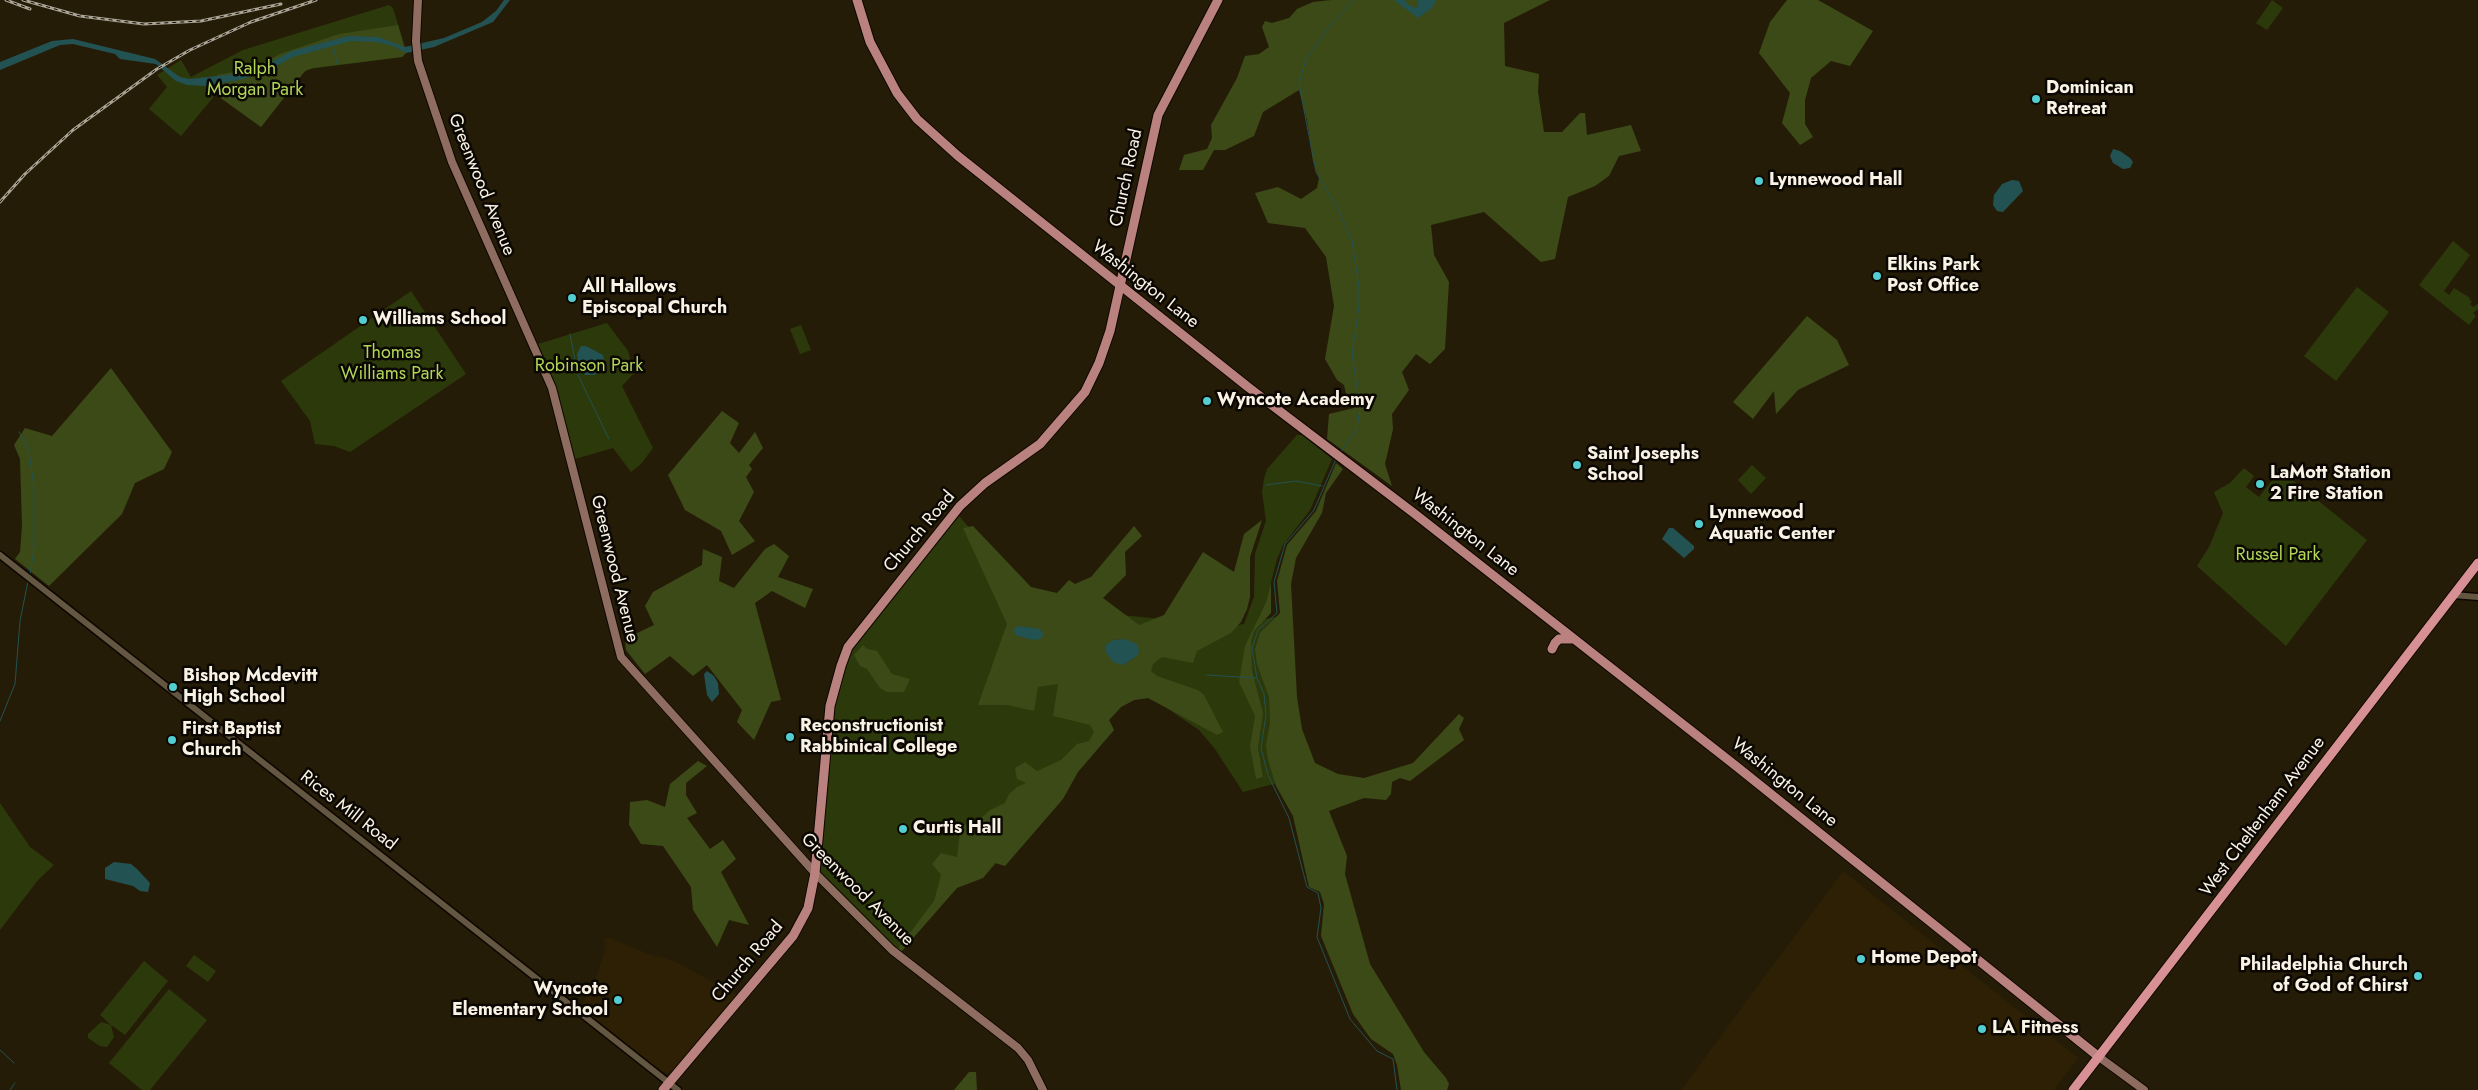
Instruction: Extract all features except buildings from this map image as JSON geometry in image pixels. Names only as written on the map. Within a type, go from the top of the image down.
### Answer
[{"type":"highway","name":"West Cheltenham Avenue","points":[[2073,1090],[2478,563]]},
{"type":"main road","name":"Greenwood Avenue","points":[[418,0],[417,52],[452,162],[552,388],[621,657],[815,873],[892,950],[1018,1048],[1030,1064],[1043,1090]]},
{"type":"main road","name":"Washington Lane","points":[[857,0],[880,64],[896,93],[917,119],[960,158],[1119,285],[1783,803],[2099,1057]]},
{"type":"main road","name":"Church Road","points":[[666,1086],[793,936],[808,908],[815,873],[830,706],[840,666],[848,647],[960,506],[985,483],[1040,444],[1085,392],[1099,363],[1110,331],[1158,115],[1218,0]]},
{"type":"main road","points":[[1552,650],[1555,643],[1560,640],[1574,639]]},
{"type":"main road","points":[[2099,1057],[2144,1090]]},
{"type":"street","name":"Rices Mill Road","points":[[0,555],[666,1086],[678,1090]]},
{"type":"street","points":[[2453,596],[2478,597]]},
{"type":"shaded area","points":[[1843,871],[2078,1058],[2054,1090],[1681,1090]]},
{"type":"shaded area","points":[[610,938],[651,955],[674,961],[736,995],[674,1069],[668,1073],[663,1072],[584,1011],[582,1006],[598,973],[605,949],[604,939]]},
{"type":"green space","points":[[1331,0],[1550,0],[1504,23],[1505,66],[1539,74],[1538,92],[1544,132],[1562,132],[1580,113],[1585,113],[1587,135],[1631,125],[1641,151],[1619,156],[1609,176],[1595,186],[1568,197],[1555,259],[1541,262],[1484,212],[1431,225],[1434,255],[1449,282],[1445,349],[1430,364],[1416,354],[1402,372],[1409,390],[1392,414],[1393,429],[1385,464],[1392,486],[1327,439],[1329,414],[1354,408],[1354,394],[1346,394],[1344,385],[1337,380],[1325,359],[1334,306],[1326,257],[1305,228],[1268,223],[1255,193],[1278,187],[1301,199],[1317,188],[1319,178],[1313,161],[1307,120],[1299,90],[1263,112],[1254,136],[1225,150],[1214,150],[1203,170],[1179,170],[1184,155],[1207,149],[1212,138],[1211,125],[1237,78],[1245,56],[1259,54],[1269,47],[1262,27],[1265,21],[1272,23],[1289,18],[1297,9],[1313,2]]},
{"type":"green space","points":[[1787,0],[1818,0],[1873,31],[1850,66],[1831,61],[1811,78],[1805,100],[1805,124],[1813,137],[1800,145],[1782,123],[1790,93],[1759,53],[1770,22]]},
{"type":"green space","points":[[2272,0],[2283,8],[2267,30],[2256,23]]},
{"type":"green space","name":"Ralph Morgan Park","points":[[389,5],[393,8],[405,47],[406,53],[402,57],[309,69],[301,74],[261,127],[216,94],[181,136],[149,109],[167,87],[157,75],[181,60],[191,77],[243,50]]},
{"type":"green space","points":[[398,25],[406,53],[402,57],[313,68],[305,71],[261,127],[215,94],[217,75],[254,68],[280,54],[339,34]]},
{"type":"green space","points":[[2453,241],[2470,255],[2444,291],[2449,295],[2454,288],[2470,298],[2469,300],[2472,301],[2470,304],[2473,307],[2478,304],[2478,309],[2473,313],[2476,316],[2469,325],[2419,285]]},
{"type":"green space","points":[[2357,287],[2389,312],[2336,381],[2304,356]]},
{"type":"green space","name":"Thomas Williams Park","points":[[411,291],[466,374],[350,452],[334,446],[315,444],[310,421],[281,381]]},
{"type":"green space","points":[[1807,316],[1837,340],[1849,365],[1798,390],[1776,414],[1774,391],[1753,419],[1733,402]]},
{"type":"green space","name":"Robinson Park","points":[[607,323],[628,351],[634,373],[622,386],[653,448],[641,464],[631,472],[613,448],[575,459],[556,386],[538,344]]},
{"type":"green space","points":[[801,325],[811,350],[800,354],[790,329]]},
{"type":"green space","points":[[111,368],[172,452],[164,469],[135,483],[122,514],[49,586],[15,559],[20,552],[22,526],[20,459],[14,445],[25,428],[52,436]]},
{"type":"green space","points":[[722,411],[739,423],[730,443],[739,453],[755,432],[763,448],[749,465],[752,469],[746,477],[754,492],[739,521],[755,541],[732,555],[721,531],[685,510],[668,475]]},
{"type":"green space","points":[[1297,435],[1302,435],[1332,459],[1310,510],[1283,545],[1277,559],[1266,602],[1257,621],[1275,617],[1281,782],[1243,792],[1215,749],[1199,730],[1155,700],[1148,698],[1134,700],[1121,707],[1109,720],[1114,730],[983,878],[971,867],[899,951],[821,874],[820,869],[834,701],[853,646],[864,629],[959,516],[1039,607],[1233,626],[1244,624],[1254,597],[1255,554],[1266,521],[1262,492],[1264,479],[1267,469]]},
{"type":"green space","points":[[1336,463],[1343,469],[1326,493],[1322,513],[1296,558],[1291,584],[1297,697],[1302,729],[1315,763],[1338,774],[1364,778],[1413,763],[1459,714],[1464,718],[1459,729],[1464,740],[1410,781],[1400,778],[1392,782],[1391,794],[1386,800],[1364,798],[1329,811],[1347,856],[1345,874],[1370,964],[1424,1052],[1446,1078],[1449,1084],[1447,1090],[1401,1090],[1397,1065],[1393,1054],[1371,1039],[1353,1014],[1321,936],[1324,904],[1320,892],[1309,887],[1293,816],[1276,786],[1268,760],[1266,745],[1270,723],[1269,697],[1257,664],[1255,649],[1260,633],[1280,613],[1277,581],[1287,545],[1316,511]]},
{"type":"green space","points":[[1752,465],[1766,478],[1751,494],[1738,480]]},
{"type":"green space","name":"Russel Park","points":[[2244,468],[2254,476],[2246,487],[2259,497],[2280,470],[2367,540],[2286,646],[2197,566],[2209,547],[2223,513],[2214,492],[2230,483]]},
{"type":"green space","points":[[1262,520],[1250,557],[1250,597],[1241,622],[1231,633],[1197,651],[1193,663],[1162,657],[1153,664],[1151,671],[1157,676],[1198,690],[1204,695],[1223,732],[1217,735],[1148,698],[1134,700],[1121,707],[1109,720],[1114,730],[1078,772],[1063,799],[1005,866],[995,863],[983,878],[957,888],[900,953],[897,950],[934,901],[941,875],[932,864],[941,853],[957,857],[960,833],[964,825],[978,821],[990,810],[1005,803],[1009,794],[1017,787],[1026,783],[1017,779],[1015,768],[1025,762],[1037,771],[1061,760],[1077,744],[1089,741],[1094,732],[1090,725],[1053,716],[1058,684],[1038,687],[1034,711],[1007,705],[978,705],[1007,624],[963,528],[973,526],[1031,587],[1057,593],[1069,580],[1075,584],[1091,577],[1134,526],[1142,536],[1125,552],[1126,575],[1103,598],[1139,625],[1164,615],[1203,552],[1234,572],[1244,534]],"holes":[[[1125,639],[1137,656],[1123,665],[1106,645],[1113,640]]]},
{"type":"green space","points":[[774,544],[789,556],[778,577],[813,589],[805,608],[772,591],[755,603],[781,700],[771,702],[754,740],[737,722],[742,710],[707,665],[693,676],[670,656],[645,674],[626,650],[625,639],[654,625],[645,606],[653,592],[702,565],[703,549],[722,557],[719,581],[734,588],[765,549]]},
{"type":"green space","points":[[1271,583],[1271,613],[1254,631],[1251,642],[1252,671],[1263,713],[1258,748],[1263,777],[1256,779],[1250,747],[1255,716],[1239,682],[1245,646],[1266,602]]},
{"type":"green space","points":[[863,645],[867,649],[877,651],[892,674],[910,679],[904,692],[887,692],[880,688],[867,669],[860,666],[854,655]]},
{"type":"green space","points":[[698,761],[707,766],[686,783],[686,795],[697,813],[687,818],[710,849],[723,840],[736,859],[721,872],[749,925],[729,920],[717,947],[693,910],[691,887],[663,846],[641,844],[629,825],[630,802],[647,800],[665,807],[670,784]]},
{"type":"green space","points":[[0,803],[30,847],[54,865],[38,880],[0,930]]},
{"type":"green space","points":[[194,955],[216,971],[208,982],[186,966]]},
{"type":"green space","points":[[144,961],[168,981],[125,1035],[100,1015]]},
{"type":"green space","points":[[169,989],[207,1020],[150,1090],[142,1090],[109,1063]]},
{"type":"green space","points":[[101,1022],[111,1025],[114,1037],[107,1047],[100,1046],[88,1038],[88,1034]]},
{"type":"green space","points":[[969,1072],[976,1072],[977,1090],[954,1090]]},
{"type":"water","points":[[504,0],[510,0],[493,22],[434,47],[406,53],[393,46],[376,42],[351,41],[293,57],[269,70],[244,79],[205,86],[187,85],[176,81],[156,64],[120,59],[115,54],[73,44],[60,45],[0,70],[0,62],[52,41],[73,39],[155,59],[180,77],[189,79],[236,74],[258,69],[292,51],[348,36],[378,37],[405,47],[444,38],[482,22],[496,11]]},
{"type":"water","points":[[1394,0],[1405,0],[1407,4],[1415,8],[1418,6],[1418,0],[1436,0],[1432,8],[1418,18]]},
{"type":"water","points":[[2113,149],[2120,151],[2130,158],[2133,162],[2130,168],[2123,169],[2113,163],[2110,156]]},
{"type":"water","points":[[2012,180],[2019,181],[2023,191],[2003,212],[1997,211],[1993,205],[1994,195],[2002,184]]},
{"type":"water","points":[[581,346],[586,346],[603,355],[604,359],[598,366],[599,372],[594,375],[585,375],[578,362],[577,354]]},
{"type":"water","points":[[1669,528],[1673,528],[1694,546],[1694,549],[1684,558],[1662,539]]},
{"type":"water","points":[[1019,626],[1040,629],[1044,635],[1040,639],[1033,640],[1015,635],[1014,629]]},
{"type":"water","points":[[1125,639],[1137,644],[1139,651],[1137,656],[1123,665],[1113,662],[1106,652],[1106,645],[1113,640]]},
{"type":"water","points":[[707,671],[714,676],[718,683],[719,694],[712,702],[707,695],[704,674]]},
{"type":"water","points":[[114,862],[131,864],[137,869],[150,883],[148,892],[105,879],[105,868]]},
{"type":"waterway","points":[[1340,453],[1357,429],[1360,407],[1352,354],[1359,306],[1359,287],[1352,241],[1337,207],[1316,172],[1299,84],[1306,59],[1332,23],[1354,0]]},
{"type":"waterway","points":[[333,45],[337,64]]},
{"type":"waterway","points":[[570,334],[578,375],[609,439]]},
{"type":"waterway","points":[[19,432],[29,451],[34,488],[34,548],[30,575]]},
{"type":"waterway","points":[[1336,459],[1314,510],[1285,544],[1274,582],[1277,613],[1258,630],[1252,648],[1257,678],[1264,694],[1266,715],[1261,748],[1268,775],[1289,818],[1307,887],[1318,893],[1321,908],[1317,937],[1350,1019],[1377,1051],[1393,1059],[1397,1090]]},
{"type":"waterway","points":[[1266,485],[1296,481],[1322,486]]},
{"type":"waterway","points":[[0,721],[15,684],[20,621],[28,581]]},
{"type":"waterway","points":[[1207,675],[1256,678]]},
{"type":"waterway","points":[[0,1050],[14,1063]]},
{"type":"waterway","points":[[10,1090],[15,1083]]},
{"type":"railway","points":[[6,0],[30,9]]},
{"type":"railway","points":[[23,0],[80,16],[144,24],[201,21],[281,4]]},
{"type":"railway","points":[[0,202],[25,174],[73,130],[157,69],[190,50],[251,22],[316,0]]},
{"type":"place","name":"Dominican Retreat","points":[[2036,99]]},
{"type":"place","name":"Lynnewood Hall","points":[[1759,181]]},
{"type":"place","name":"Elkins Park Post Office","points":[[1877,276]]},
{"type":"place","name":"All Hallows Episcopal Church","points":[[572,298]]},
{"type":"place","name":"Williams School","points":[[363,320]]},
{"type":"place","name":"Wyncote Academy","points":[[1207,401]]},
{"type":"place","name":"Saint Josephs School","points":[[1577,465]]},
{"type":"place","name":"LaMott Station 2 Fire Station","points":[[2260,484]]},
{"type":"place","name":"Lynnewood Aquatic Center","points":[[1699,524]]},
{"type":"place","name":"Bishop Mcdevitt High School","points":[[173,687]]},
{"type":"place","name":"Reconstructionist Rabbinical College","points":[[790,737]]},
{"type":"place","name":"First Baptist Church","points":[[172,740]]},
{"type":"place","name":"Curtis Hall","points":[[903,829]]},
{"type":"place","name":"Home Depot","points":[[1861,959]]},
{"type":"place","name":"Philadelphia Church of God of Chirst","points":[[2418,976]]},
{"type":"place","name":"Wyncote Elementary School","points":[[618,1000]]},
{"type":"place","name":"LA Fitness","points":[[1982,1029]]}]
